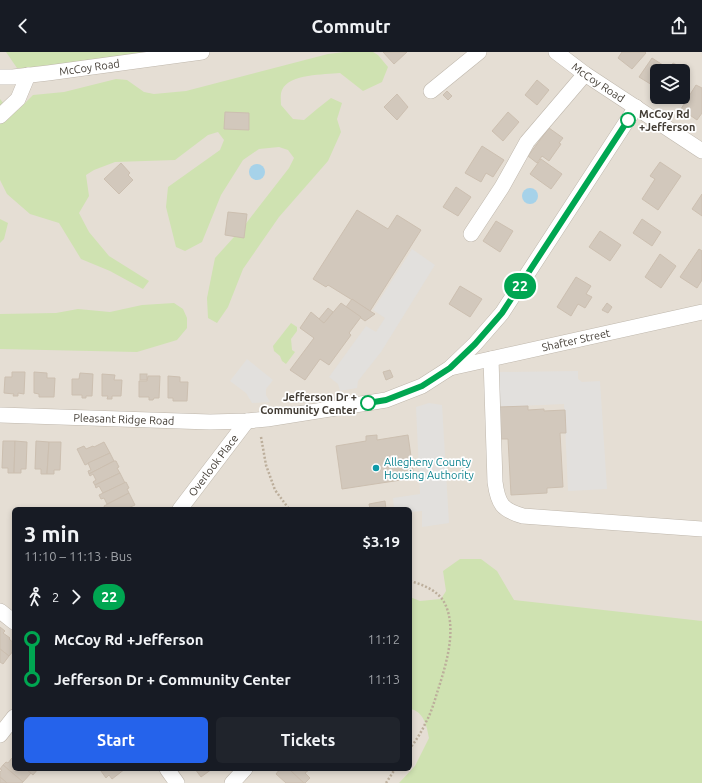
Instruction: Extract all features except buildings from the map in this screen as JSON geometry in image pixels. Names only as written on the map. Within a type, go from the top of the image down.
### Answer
[{"type":"street","name":"McCoy Road","points":[[0,77],[13,77],[202,52]]},
{"type":"street","points":[[431,91],[479,52]]},
{"type":"street","name":"McCoy Road","points":[[556,52],[585,74],[702,151]]},
{"type":"street","points":[[471,234],[502,187],[527,142],[585,74]]},
{"type":"street","points":[[0,116],[18,99],[28,75]]},
{"type":"street","points":[[450,368],[475,344],[502,313],[636,107]]},
{"type":"street","name":"Shafter Street","points":[[450,368],[702,312]]},
{"type":"street","points":[[491,359],[495,482],[497,495],[502,505],[512,513],[523,516],[702,529]]},
{"type":"street","name":"Pleasant Ridge Road","points":[[0,415],[210,422],[247,421],[386,400],[422,386],[450,368]]},
{"type":"street","name":"Overlook Place","points":[[182,507],[247,421]]},
{"type":"street","points":[[0,611],[12,620]]},
{"type":"street","points":[[0,735],[12,720]]},
{"type":"street","points":[[168,771],[177,783]]},
{"type":"street","points":[[232,783],[243,771]]},
{"type":"path","points":[[261,437],[266,465],[276,490],[288,507]]},
{"type":"path","points":[[412,582],[437,593],[446,606],[450,621],[450,641],[445,668],[427,722],[412,745]]},
{"type":"path","points":[[386,783],[394,771]]},
{"type":"shaded area","points":[[0,52],[702,52],[702,783],[0,783]]},
{"type":"shaded area","points":[[412,249],[435,265],[381,352],[358,381],[357,388],[340,391],[338,384],[329,377],[366,326],[376,332],[385,318],[373,310]]},
{"type":"shaded area","points":[[247,359],[273,380],[266,389],[266,395],[270,402],[252,403],[246,393],[230,381]]},
{"type":"shaded area","points":[[578,371],[578,379],[582,382],[600,381],[607,489],[568,491],[564,404],[499,407],[498,372]]},
{"type":"shaded area","points":[[429,403],[442,405],[449,523],[422,527],[422,511],[412,512],[412,507],[394,507],[393,498],[420,494],[416,407]]},
{"type":"green space","points":[[6,52],[182,52],[45,70],[17,68]]},
{"type":"green space","points":[[344,52],[373,52],[378,55],[388,67],[382,82],[363,91],[340,73],[308,76],[292,80],[286,84],[282,90],[281,105],[293,119],[304,120],[331,98],[342,103],[337,119],[341,132],[328,161],[279,217],[243,269],[228,307],[217,323],[208,318],[207,298],[215,258],[244,226],[289,168],[294,158],[288,150],[279,147],[259,149],[243,160],[221,195],[202,242],[185,251],[176,247],[166,207],[168,187],[220,150],[224,140],[218,132],[208,135],[175,160],[115,162],[94,170],[86,175],[89,196],[79,213],[89,232],[109,256],[149,281],[143,289],[110,271],[81,259],[59,223],[30,214],[7,194],[0,180],[0,99],[8,109],[18,110],[33,95],[64,92],[116,79],[127,80],[144,92],[154,94],[186,91],[328,54]]},
{"type":"green space","points":[[0,219],[8,223],[4,239],[0,243]]},
{"type":"green space","points":[[174,303],[183,309],[187,318],[187,328],[177,340],[137,352],[0,349],[0,314],[56,313],[78,309],[110,312],[142,305]]},
{"type":"green space","points":[[291,323],[297,327],[297,331],[291,339],[292,350],[295,352],[286,364],[274,351],[273,346]]},
{"type":"green space","points":[[460,559],[481,559],[497,571],[514,600],[702,621],[702,783],[399,783],[412,771],[429,738],[422,716],[412,709],[412,598],[420,601],[441,599],[446,591],[443,571]]},
{"type":"water","points":[[254,164],[260,164],[265,169],[263,178],[260,180],[254,180],[249,175],[249,169]]},
{"type":"water","points":[[530,188],[536,190],[538,196],[536,202],[530,204],[524,202],[522,196],[524,190]]},
{"type":"bus line","name":"22","points":[[368,403],[386,400],[422,386],[450,368],[475,344],[502,313],[628,120]]},
{"type":"place","name":"McCoy Rd +Jefferson","points":[[628,120]]},
{"type":"place","name":"Jefferson Dr + Community Center","points":[[368,403]]},
{"type":"place","name":"Allegheny County Housing Authority","points":[[376,468]]}]
